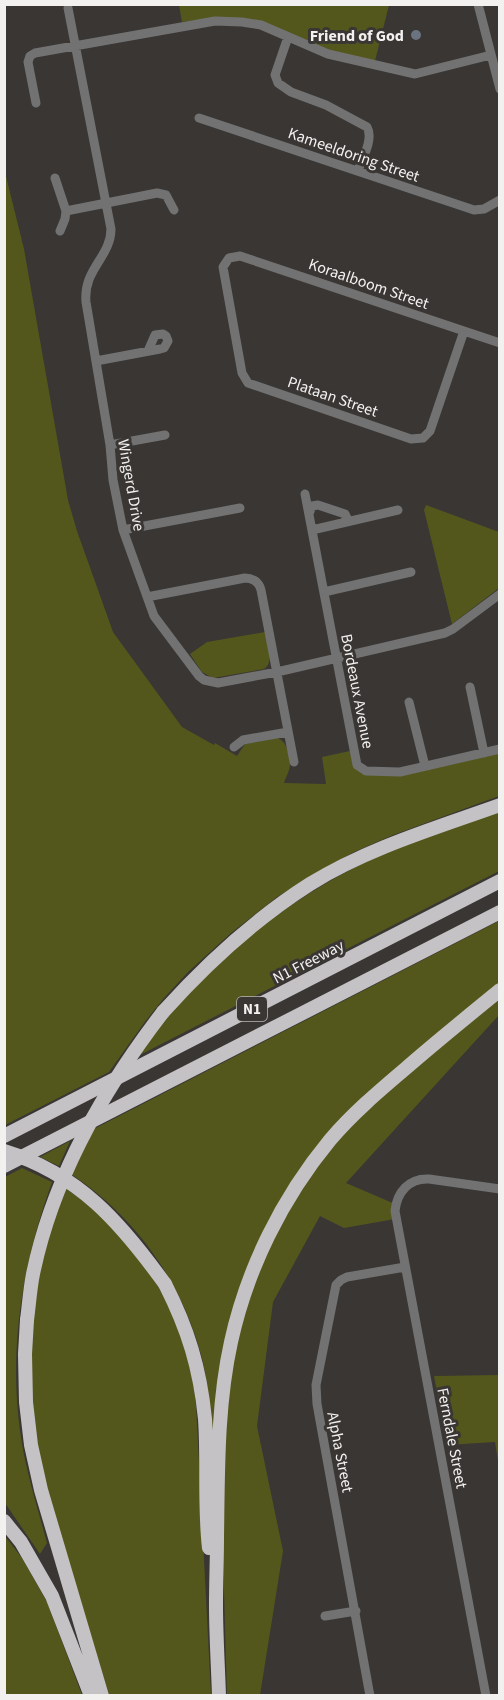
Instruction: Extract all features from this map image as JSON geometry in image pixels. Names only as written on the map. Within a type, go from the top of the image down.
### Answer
[{"type":"highway","points":[[102,1695],[41,1490],[31,1445],[26,1402],[25,1354],[33,1275],[51,1210],[80,1140],[136,1046],[163,1012],[230,944],[311,884],[350,863],[401,840],[500,805]]},
{"type":"highway","name":"N1 Freeway","points":[[4,1136],[500,881]]},
{"type":"highway","name":"N1","points":[[4,1166],[500,912]]},
{"type":"highway","points":[[219,1695],[216,1607],[217,1484],[225,1375],[230,1344],[254,1266],[277,1219],[302,1177],[329,1141],[358,1110],[500,990]]},
{"type":"highway","points":[[4,1151],[51,1171],[83,1192],[119,1225],[165,1284],[181,1314],[200,1380],[205,1420],[208,1542],[216,1607]]},
{"type":"highway","points":[[4,1521],[21,1542],[52,1596],[91,1695]]},
{"type":"street","points":[[478,4],[500,89]]},
{"type":"street","name":"Wingerd Drive","points":[[68,8],[111,229],[111,238],[88,281],[85,294],[110,445],[113,480],[123,530],[154,616],[198,676],[204,681],[218,683],[277,672],[445,633],[500,594]]},
{"type":"street","points":[[36,103],[28,65],[30,56],[37,52],[205,22],[224,21],[261,25],[327,54],[415,74],[491,55]]},
{"type":"street","points":[[288,37],[275,75],[276,81],[291,93],[326,105],[367,127],[369,137],[358,171]]},
{"type":"street","name":"Kameeldoring Street","points":[[199,118],[474,210],[484,209],[500,200]]},
{"type":"street","points":[[55,178],[66,211],[60,231]]},
{"type":"street","points":[[66,211],[158,193],[166,195],[174,210]]},
{"type":"street","name":"Koraalboom Street","points":[[229,258],[240,256],[500,344]]},
{"type":"street","name":"Plataan Street","points":[[229,258],[222,271],[245,380],[252,385],[411,439],[423,438],[430,431],[464,331]]},
{"type":"street","points":[[96,361],[148,351]]},
{"type":"street","points":[[110,445],[165,435]]},
{"type":"street","name":"Bordeaux Avenue","points":[[305,494],[357,765],[371,772],[400,772],[500,749]]},
{"type":"street","points":[[309,514],[312,506],[318,505],[345,514],[346,520],[343,523]]},
{"type":"street","points":[[123,530],[240,507]]},
{"type":"street","points":[[312,530],[398,510]]},
{"type":"street","points":[[324,592],[411,572]]},
{"type":"street","points":[[147,597],[245,578],[258,582],[294,762]]},
{"type":"street","points":[[470,687],[484,753]]},
{"type":"street","points":[[410,702],[425,766]]},
{"type":"street","points":[[234,747],[243,740],[288,732]]},
{"type":"street","name":"Ferndale Street","points":[[486,1695],[395,1211],[398,1196],[404,1188],[412,1182],[424,1179],[500,1189]]},
{"type":"street","name":"Alpha Street","points":[[370,1695],[317,1404],[316,1385],[336,1285],[347,1277],[405,1266]]},
{"type":"street","points":[[325,1616],[356,1611]]},
{"type":"shaded area","points":[[179,5],[389,5],[375,61],[332,51],[269,24],[221,17],[182,22]]},
{"type":"shaded area","points":[[4,168],[24,249],[68,500],[77,531],[113,632],[182,727],[237,756],[245,744],[278,738],[286,746],[290,764],[284,783],[326,784],[322,757],[350,751],[354,766],[366,775],[500,753],[499,796],[393,835],[354,852],[277,897],[231,933],[188,972],[144,1023],[109,1072],[5,1125]]},
{"type":"shaded area","points":[[426,505],[499,532],[499,588],[452,624],[424,510]]},
{"type":"shaded area","points":[[265,632],[270,657],[264,669],[213,678],[202,672],[190,654],[207,642]]},
{"type":"shaded area","points":[[499,811],[499,871],[136,1057],[172,1009],[197,983],[243,942],[292,905],[345,873],[401,846]]},
{"type":"shaded area","points":[[499,921],[499,985],[361,1102],[251,1262],[216,1435],[211,1435],[202,1358],[182,1303],[169,1278],[136,1231],[116,1210],[71,1174],[92,1130]]},
{"type":"shaded area","points":[[499,998],[499,1015],[346,1183],[395,1204],[395,1219],[344,1228],[320,1216],[273,1302],[257,1426],[283,1551],[260,1695],[227,1696],[222,1519],[226,1423],[231,1369],[243,1317],[264,1257],[276,1232],[309,1178],[341,1135],[375,1101]]},
{"type":"shaded area","points":[[70,1141],[59,1166],[40,1157]]},
{"type":"shaded area","points":[[22,1168],[52,1182],[31,1251],[24,1286],[16,1357],[20,1428],[28,1474],[47,1543],[40,1554],[5,1503],[5,1177]]},
{"type":"shaded area","points":[[65,1188],[92,1208],[137,1255],[170,1310],[182,1340],[191,1372],[196,1405],[211,1695],[109,1695],[44,1482],[31,1413],[31,1320],[43,1253]]},
{"type":"shaded area","points":[[500,1375],[499,1467],[495,1442],[447,1445],[434,1376]]},
{"type":"shaded area","points":[[4,1535],[22,1558],[47,1602],[82,1695],[5,1695]]},
{"type":"place","name":"Friend of God","points":[[416,35]]}]
